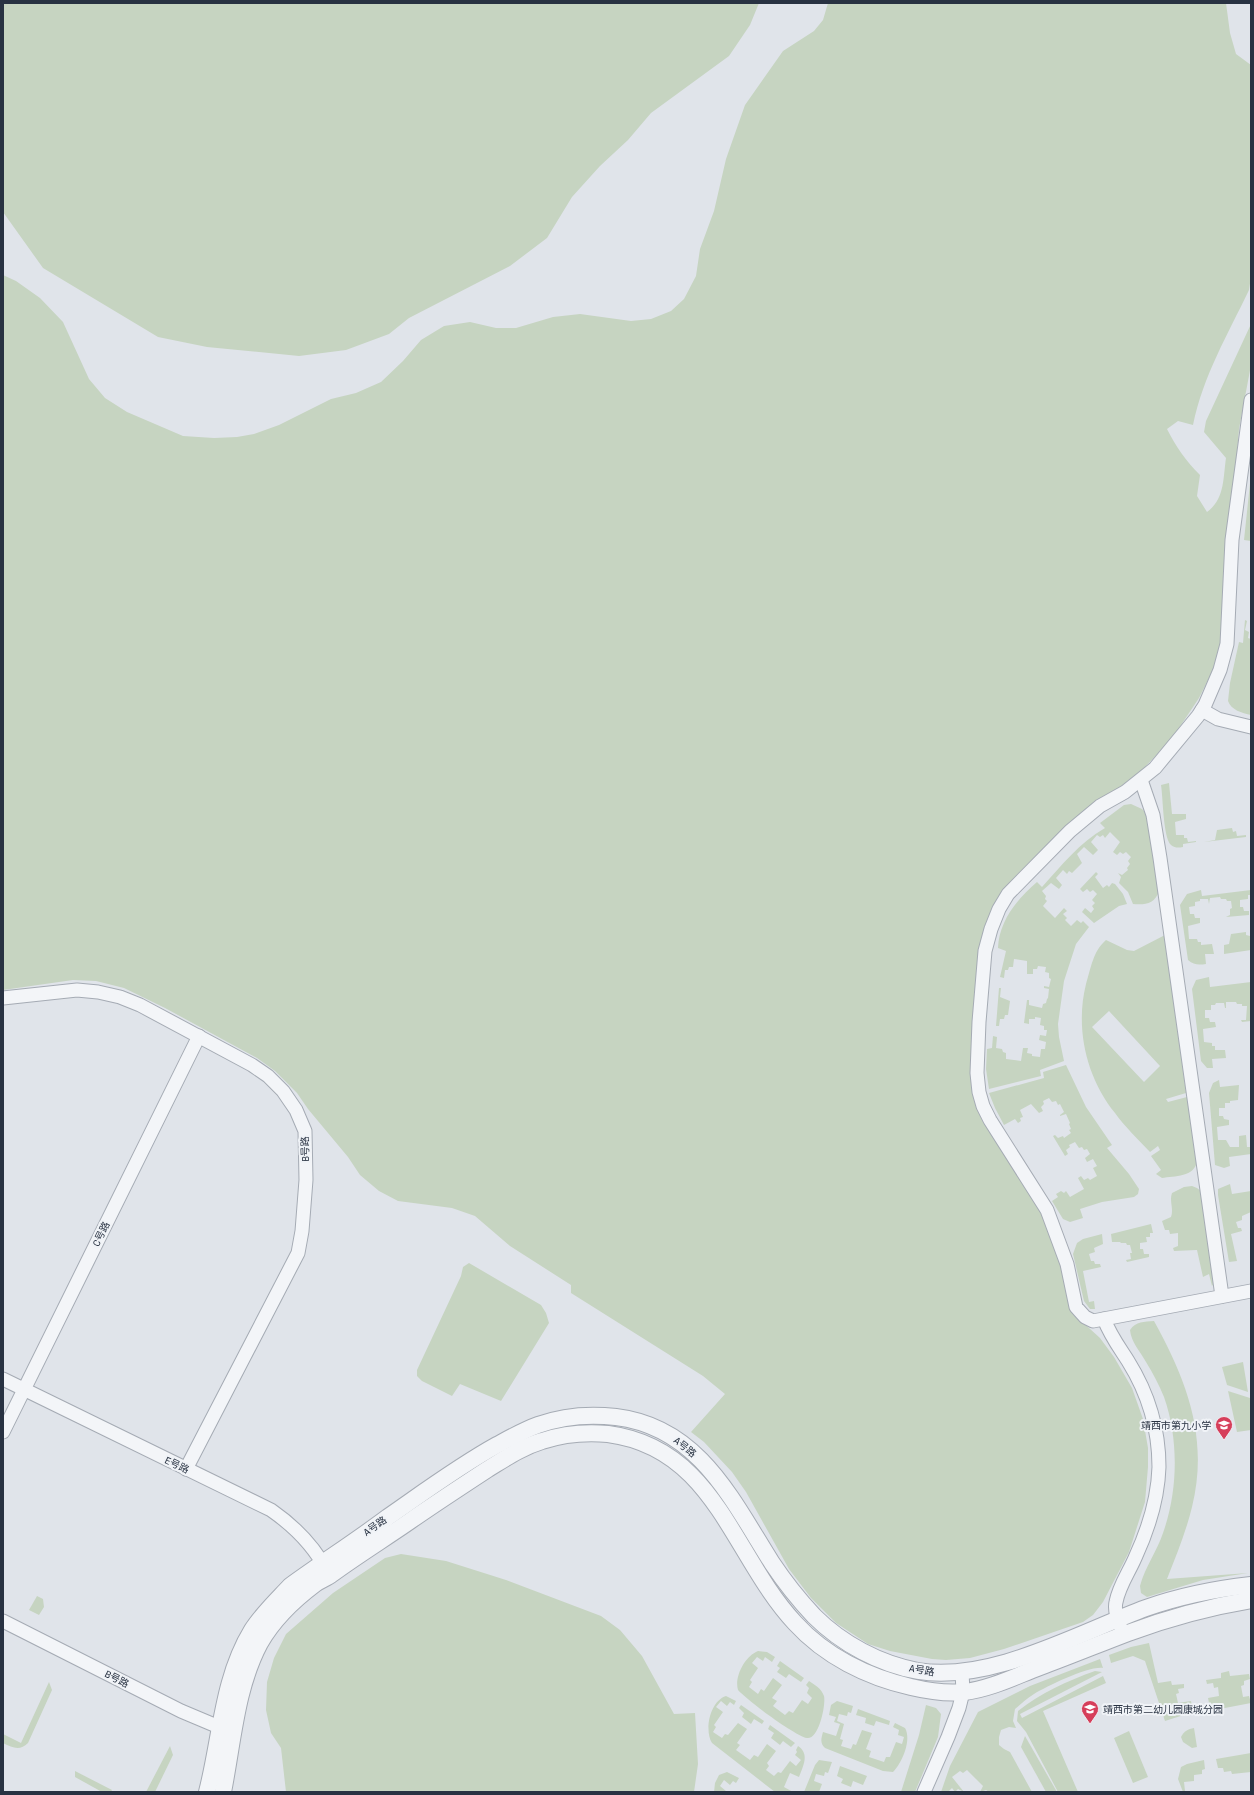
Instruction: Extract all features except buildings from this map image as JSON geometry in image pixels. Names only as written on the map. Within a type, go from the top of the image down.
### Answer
[{"type":"street","points":[[1251,400],[1232,540],[1227,644],[1220,670],[1202,710],[1155,768],[1125,792],[1100,806],[1070,831],[1008,894],[999,909],[991,929],[985,951],[981,987],[977,1073],[983,1106],[1003,1144],[1047,1210],[1067,1264],[1076,1307],[1085,1317],[1093,1321],[1104,1320],[1251,1291]]},
{"type":"street","points":[[1202,710],[1218,719],[1251,727]]},
{"type":"street","points":[[1140,780],[1153,815],[1159,851],[1222,1296]]},
{"type":"street","name":"B号路","points":[[3,998],[77,990],[98,992],[120,997],[140,1005],[252,1065],[268,1076],[283,1091],[296,1110],[305,1131],[306,1180],[303,1223],[298,1253],[186,1469]]},
{"type":"street","name":"C号路","points":[[3,1432],[199,1036]]},
{"type":"street","points":[[1104,1320],[1112,1338],[1128,1360],[1144,1390],[1154,1425],[1158,1453],[1158,1480],[1155,1500],[1141,1544],[1118,1594],[1115,1604],[1118,1620],[1124,1635]]},
{"type":"street","name":"E号路","points":[[3,1379],[271,1510],[291,1524],[303,1536],[326,1569]]},
{"type":"street","name":"A号路","points":[[207,1792],[227,1727],[245,1679],[262,1640],[294,1602],[317,1583],[326,1569],[461,1465],[536,1425],[561,1419],[602,1416],[628,1419],[651,1425],[674,1437],[707,1465],[739,1508],[773,1565],[805,1605],[832,1631],[859,1650],[898,1665],[917,1670],[945,1673],[962,1672],[1007,1662],[1118,1620],[1144,1608],[1195,1594],[1251,1585]]},
{"type":"street","name":"A号路","points":[[326,1569],[517,1451],[542,1440],[568,1434],[597,1433],[625,1436],[650,1446],[675,1459],[694,1476],[709,1495],[763,1580],[794,1622],[826,1649],[854,1667],[883,1680],[932,1691],[963,1692],[982,1688],[1184,1614],[1251,1600]]},
{"type":"street","name":"B号路","points":[[3,1621],[182,1712],[227,1727]]},
{"type":"street","points":[[924,1792],[948,1737],[963,1692],[962,1672]]},
{"type":"street","name":"A号路","points":[[223,1792],[227,1727]]},
{"type":"green space","points":[[3,3],[759,3],[750,25],[729,56],[651,113],[628,140],[600,166],[572,197],[547,238],[510,266],[409,318],[389,334],[346,350],[299,356],[207,347],[158,337],[43,268],[3,212]]},
{"type":"green space","points":[[828,3],[1226,3],[1230,33],[1236,54],[1251,65],[1251,277],[1249,290],[1210,372],[1197,407],[1193,425],[1178,421],[1167,429],[1182,454],[1200,475],[1197,496],[1207,512],[1213,507],[1220,494],[1226,458],[1204,432],[1206,421],[1251,324],[1251,365],[1239,429],[1221,647],[1217,662],[1199,698],[1171,740],[1141,771],[1118,789],[1100,799],[1048,844],[1005,888],[988,918],[979,949],[973,1015],[973,1077],[1044,1215],[1078,1318],[1100,1338],[1114,1357],[1132,1388],[1143,1419],[1148,1448],[1145,1502],[1129,1552],[1103,1602],[1093,1615],[1083,1622],[1004,1649],[970,1658],[946,1660],[932,1659],[890,1651],[868,1644],[836,1623],[811,1598],[789,1569],[746,1492],[732,1472],[704,1442],[691,1432],[725,1394],[703,1376],[571,1293],[571,1285],[510,1246],[475,1216],[452,1208],[398,1201],[379,1191],[360,1175],[348,1157],[308,1109],[297,1093],[275,1071],[257,1058],[165,1008],[124,988],[96,981],[73,980],[3,990],[3,275],[16,281],[40,298],[63,322],[89,379],[105,398],[127,412],[183,436],[214,438],[237,437],[254,434],[279,425],[331,399],[356,393],[381,382],[403,361],[421,340],[444,326],[470,322],[496,328],[516,328],[553,317],[580,314],[631,321],[651,319],[671,311],[684,299],[696,276],[700,249],[714,211],[726,159],[745,105],[783,51],[814,31],[823,20]]},
{"type":"green space","points":[[1251,474],[1251,541],[1244,540]]},
{"type":"green space","points":[[1245,620],[1247,621],[1245,630],[1249,632],[1248,638],[1251,639],[1251,715],[1234,709],[1228,701],[1230,683],[1239,642],[1243,643]]},
{"type":"green space","points":[[1169,783],[1172,814],[1186,814],[1186,819],[1175,822],[1176,835],[1184,835],[1184,838],[1187,838],[1188,842],[1196,841],[1183,844],[1183,847],[1177,848],[1171,845],[1166,834],[1161,785]]},
{"type":"green space","points":[[1131,804],[1142,809],[1147,814],[1159,891],[1155,899],[1149,903],[1133,904],[1128,892],[1119,883],[1121,877],[1118,873],[1122,875],[1128,870],[1127,868],[1130,864],[1128,861],[1131,857],[1126,852],[1123,854],[1120,852],[1117,855],[1113,852],[1120,842],[1110,832],[1105,838],[1103,835],[1100,837],[1097,835],[1091,842],[1098,850],[1093,855],[1084,847],[1077,854],[1082,863],[1072,873],[1069,871],[1067,874],[1063,870],[1056,878],[1062,885],[1059,889],[1051,883],[1042,891],[1046,896],[1045,899],[1047,901],[1043,906],[1055,918],[1064,908],[1067,911],[1063,914],[1067,918],[1065,920],[1071,926],[1077,920],[1081,923],[1083,921],[1089,927],[1076,944],[1064,981],[1058,1024],[1064,1061],[1040,1070],[1041,1076],[989,1089],[986,1069],[987,1049],[992,1048],[993,1036],[997,1037],[996,1048],[1002,1049],[1003,1052],[1006,1053],[1006,1059],[1021,1061],[1023,1048],[1028,1048],[1027,1053],[1032,1054],[1032,1056],[1040,1057],[1041,1049],[1045,1049],[1046,1042],[1039,1040],[1040,1035],[1046,1036],[1047,1030],[1044,1030],[1044,1026],[1040,1025],[1041,1018],[1035,1017],[1035,1019],[1029,1019],[1029,1024],[1024,1023],[1027,1000],[1029,1000],[1029,1005],[1042,1008],[1043,1004],[1046,1003],[1048,998],[1049,989],[1044,988],[1044,986],[1049,987],[1051,979],[1049,978],[1049,973],[1045,972],[1046,967],[1038,966],[1037,969],[1033,969],[1033,974],[1027,974],[1027,961],[1014,959],[1013,967],[1009,967],[1008,970],[1005,970],[1004,978],[1000,977],[1006,951],[998,948],[999,938],[1010,911],[1037,882],[1042,887],[1079,847],[1105,828],[1100,823],[1124,805]]},
{"type":"green space","points":[[1232,828],[1233,832],[1236,831],[1237,836],[1246,835],[1246,837],[1204,842],[1215,840],[1217,830]]},
{"type":"green space","points":[[1096,872],[1098,874],[1095,877],[1103,888],[1107,885],[1109,887],[1112,883],[1115,884],[1123,894],[1127,904],[1119,906],[1094,923],[1082,912],[1085,908],[1091,913],[1094,909],[1092,906],[1095,903],[1092,900],[1097,894],[1093,890],[1090,892],[1087,889],[1083,892],[1080,889]]},
{"type":"green space","points":[[1201,890],[1202,896],[1251,890],[1251,895],[1248,895],[1248,899],[1240,900],[1240,907],[1243,907],[1244,911],[1249,911],[1249,915],[1226,917],[1230,915],[1230,909],[1232,908],[1231,901],[1221,899],[1220,897],[1210,898],[1209,904],[1208,899],[1200,899],[1200,901],[1195,902],[1195,906],[1189,907],[1190,914],[1194,914],[1195,918],[1200,918],[1200,923],[1188,926],[1189,939],[1197,939],[1198,942],[1201,942],[1201,945],[1212,944],[1214,954],[1205,954],[1206,964],[1194,964],[1188,960],[1180,905],[1187,894]]},
{"type":"green space","points":[[1246,932],[1246,935],[1250,936],[1251,950],[1224,954],[1224,945],[1229,944],[1231,934]]},
{"type":"green space","points":[[1165,935],[1186,1093],[1166,1099],[1168,1102],[1187,1097],[1197,1161],[1192,1170],[1183,1175],[1162,1178],[1156,1174],[1161,1170],[1151,1156],[1160,1150],[1158,1146],[1150,1152],[1119,1118],[1105,1099],[1097,1084],[1090,1068],[1086,1052],[1082,1018],[1083,1001],[1086,984],[1095,955],[1106,940],[1127,950],[1134,951]],"holes":[[[1109,1011],[1160,1066],[1144,1082],[1092,1027]]]},
{"type":"green space","points":[[1209,977],[1210,987],[1251,982],[1251,1021],[1242,1022],[1241,1020],[1246,1020],[1247,1006],[1242,1006],[1242,1004],[1237,1004],[1236,1002],[1226,1002],[1226,1008],[1224,1003],[1216,1003],[1215,1005],[1211,1005],[1211,1010],[1205,1010],[1205,1018],[1209,1018],[1210,1022],[1215,1022],[1216,1027],[1203,1029],[1204,1042],[1212,1043],[1212,1046],[1215,1046],[1215,1050],[1225,1050],[1226,1058],[1212,1059],[1213,1068],[1207,1068],[1201,1061],[1192,989],[1196,980]]},
{"type":"green space","points":[[999,988],[1001,988],[1000,997],[1010,1001],[1008,1015],[1005,1015],[1004,1019],[1000,1019],[999,1026],[996,1026]]},
{"type":"green space","points":[[1066,1065],[1086,1107],[1112,1145],[1107,1148],[1129,1174],[1139,1189],[1138,1194],[1134,1197],[1102,1202],[1080,1209],[1083,1218],[1070,1222],[1063,1219],[1052,1201],[1058,1197],[1056,1194],[1061,1191],[1064,1193],[1066,1191],[1070,1197],[1084,1189],[1078,1178],[1081,1176],[1084,1180],[1088,1178],[1090,1180],[1097,1176],[1093,1168],[1097,1166],[1093,1159],[1087,1162],[1085,1158],[1090,1154],[1087,1149],[1084,1150],[1082,1147],[1079,1148],[1075,1142],[1069,1145],[1070,1147],[1066,1150],[1068,1154],[1065,1156],[1053,1136],[1055,1135],[1058,1138],[1063,1136],[1064,1138],[1071,1133],[1069,1130],[1071,1129],[1070,1123],[1066,1114],[1060,1116],[1064,1112],[1060,1104],[1058,1105],[1056,1101],[1052,1102],[1049,1098],[1043,1101],[1044,1104],[1041,1107],[1043,1111],[1039,1113],[1031,1104],[1020,1110],[1023,1117],[1020,1118],[1021,1121],[1018,1123],[1015,1119],[1004,1125],[989,1093],[1044,1078],[1043,1072]]},
{"type":"green space","points":[[1219,1080],[1220,1087],[1239,1085],[1238,1100],[1225,1103],[1225,1108],[1219,1108],[1219,1116],[1223,1116],[1224,1119],[1229,1120],[1229,1125],[1217,1127],[1218,1140],[1226,1140],[1230,1147],[1239,1147],[1239,1136],[1246,1135],[1247,1147],[1251,1147],[1251,1154],[1229,1157],[1230,1166],[1224,1168],[1215,1165],[1209,1093],[1213,1083]]},
{"type":"green space","points":[[1230,1184],[1232,1194],[1251,1191],[1251,1212],[1242,1216],[1242,1220],[1236,1222],[1238,1228],[1241,1228],[1242,1231],[1231,1234],[1237,1261],[1229,1262],[1218,1189]]},
{"type":"green space","points":[[1192,1186],[1202,1192],[1214,1283],[1212,1286],[1209,1274],[1203,1277],[1197,1250],[1174,1251],[1173,1248],[1178,1246],[1178,1233],[1170,1234],[1169,1230],[1165,1230],[1162,1221],[1171,1217],[1172,1193],[1184,1187]]},
{"type":"green space","points":[[1151,1224],[1153,1233],[1150,1233],[1150,1237],[1146,1237],[1147,1242],[1140,1243],[1140,1249],[1143,1249],[1144,1254],[1149,1254],[1149,1257],[1127,1262],[1126,1260],[1131,1259],[1130,1253],[1132,1253],[1130,1245],[1120,1242],[1112,1242],[1111,1234]]},
{"type":"green space","points":[[1102,1234],[1103,1244],[1094,1248],[1095,1252],[1089,1254],[1091,1261],[1094,1261],[1095,1264],[1100,1264],[1101,1267],[1083,1271],[1089,1302],[1094,1301],[1095,1309],[1090,1309],[1084,1301],[1073,1254],[1077,1243],[1083,1239]]},
{"type":"green space","points":[[469,1263],[541,1305],[546,1313],[549,1323],[501,1401],[460,1384],[452,1396],[422,1381],[417,1376],[417,1370],[461,1276],[463,1267]]},
{"type":"green space","points":[[1154,1321],[1166,1343],[1185,1388],[1192,1411],[1198,1457],[1197,1482],[1190,1516],[1167,1579],[1248,1573],[1203,1580],[1147,1597],[1141,1593],[1140,1586],[1163,1533],[1168,1517],[1172,1500],[1175,1465],[1172,1430],[1164,1397],[1134,1342],[1130,1330],[1138,1323]]},
{"type":"green space","points":[[1243,1362],[1248,1392],[1227,1385],[1222,1367]]},
{"type":"green space","points":[[1228,1391],[1250,1398],[1251,1430],[1237,1432]]},
{"type":"green space","points":[[401,1554],[446,1561],[506,1580],[601,1616],[620,1630],[642,1656],[674,1714],[695,1713],[698,1764],[694,1792],[286,1792],[281,1748],[271,1733],[266,1710],[267,1682],[274,1658],[286,1634],[333,1593],[385,1558]]},
{"type":"green space","points":[[37,1596],[43,1599],[44,1607],[39,1615],[29,1610]]},
{"type":"green space","points":[[1149,1643],[1158,1683],[1171,1681],[1172,1685],[1184,1684],[1184,1688],[1178,1689],[1179,1693],[1176,1694],[1178,1703],[1191,1701],[1193,1712],[1165,1721],[1145,1661],[1133,1656],[1111,1663],[1109,1655],[1131,1647]]},
{"type":"green space","points":[[758,1651],[767,1652],[775,1657],[772,1662],[765,1657],[763,1661],[757,1657],[752,1663],[758,1668],[750,1680],[752,1682],[749,1687],[758,1694],[761,1689],[764,1691],[773,1678],[782,1685],[772,1698],[777,1701],[773,1706],[785,1715],[789,1711],[793,1713],[802,1700],[808,1704],[812,1698],[807,1693],[809,1688],[806,1685],[809,1681],[818,1687],[823,1693],[824,1706],[821,1721],[815,1733],[811,1737],[807,1738],[792,1731],[761,1709],[738,1690],[737,1685],[739,1673],[749,1657]]},
{"type":"green space","points":[[1100,1659],[1103,1668],[1096,1668],[1078,1673],[1029,1697],[1015,1709],[1013,1721],[1016,1728],[1009,1727],[1001,1730],[999,1745],[1010,1752],[1032,1792],[989,1792],[986,1790],[980,1792],[983,1786],[967,1770],[963,1773],[960,1771],[952,1777],[964,1792],[958,1789],[955,1792],[952,1788],[948,1792],[941,1792],[950,1766],[978,1712],[1030,1686]]},
{"type":"green space","points":[[780,1661],[804,1678],[801,1682],[789,1674],[786,1678],[777,1672],[780,1668],[777,1666]]},
{"type":"green space","points":[[1095,1671],[1102,1672],[1020,1714],[1022,1718],[1103,1676],[1106,1683],[1043,1711],[1078,1792],[1058,1792],[1026,1732],[1017,1721],[1018,1711],[1055,1688]]},
{"type":"green space","points":[[1229,1671],[1230,1676],[1249,1674],[1250,1679],[1244,1681],[1244,1685],[1241,1686],[1243,1697],[1249,1696],[1251,1703],[1209,1711],[1207,1704],[1209,1703],[1208,1698],[1219,1696],[1218,1687],[1214,1688],[1213,1683],[1207,1684],[1206,1680],[1221,1678],[1221,1673]]},
{"type":"green space","points":[[49,1682],[52,1690],[28,1743],[25,1746],[16,1748],[3,1743],[3,1734],[21,1743]]},
{"type":"green space","points":[[726,1696],[736,1701],[734,1705],[730,1702],[727,1706],[721,1701],[716,1707],[723,1712],[714,1725],[716,1727],[713,1732],[722,1738],[725,1734],[728,1735],[738,1723],[747,1729],[737,1743],[740,1745],[736,1750],[750,1760],[754,1755],[758,1757],[767,1744],[776,1751],[767,1763],[769,1766],[766,1770],[774,1776],[778,1772],[781,1773],[790,1761],[796,1766],[801,1760],[795,1755],[797,1752],[796,1750],[798,1746],[802,1749],[805,1756],[804,1764],[799,1777],[790,1773],[784,1787],[793,1792],[775,1792],[712,1743],[709,1731],[710,1716],[712,1710],[720,1699]]},
{"type":"green space","points":[[837,1701],[853,1706],[851,1713],[848,1712],[847,1716],[839,1714],[837,1721],[844,1724],[840,1739],[843,1740],[841,1746],[851,1749],[853,1744],[856,1745],[862,1730],[872,1733],[866,1749],[871,1751],[869,1757],[884,1762],[886,1757],[890,1757],[896,1742],[902,1744],[904,1737],[898,1735],[899,1730],[893,1727],[895,1723],[905,1728],[907,1733],[907,1745],[900,1763],[893,1772],[883,1771],[823,1746],[821,1741],[823,1732],[836,1736],[840,1724],[834,1722],[836,1717],[829,1715],[831,1705]]},
{"type":"green space","points":[[741,1705],[764,1721],[762,1724],[754,1719],[751,1724],[742,1717],[744,1713],[739,1708]]},
{"type":"green space","points":[[926,1705],[936,1708],[941,1714],[938,1737],[915,1792],[901,1792],[919,1735]]},
{"type":"green space","points":[[858,1709],[890,1721],[889,1725],[876,1721],[874,1726],[865,1723],[866,1718],[856,1715]]},
{"type":"green space","points":[[770,1725],[795,1743],[791,1747],[783,1741],[780,1745],[771,1738],[774,1733],[768,1729]]},
{"type":"green space","points":[[1194,1728],[1197,1747],[1192,1748],[1183,1742],[1181,1737],[1183,1733]]},
{"type":"green space","points":[[1129,1731],[1148,1777],[1133,1783],[1114,1738]]},
{"type":"green space","points":[[1025,1736],[1057,1792],[1046,1792],[1021,1747]]},
{"type":"green space","points":[[170,1746],[173,1755],[155,1792],[146,1792]]},
{"type":"green space","points":[[1251,1753],[1251,1772],[1232,1774],[1231,1771],[1224,1772],[1223,1768],[1218,1768],[1216,1759]]},
{"type":"green space","points":[[819,1760],[832,1762],[828,1773],[825,1772],[824,1776],[816,1774],[814,1781],[822,1784],[819,1792],[804,1792],[815,1765]]},
{"type":"green space","points":[[1204,1760],[1205,1769],[1202,1770],[1202,1774],[1194,1775],[1194,1781],[1184,1782],[1185,1791],[1190,1792],[1183,1792],[1178,1779],[1181,1767]]},
{"type":"green space","points":[[840,1766],[867,1776],[863,1785],[853,1781],[851,1787],[841,1783],[843,1779],[837,1776]]},
{"type":"green space","points":[[75,1771],[112,1790],[111,1792],[102,1792],[75,1777]]},
{"type":"green space","points":[[727,1772],[739,1778],[736,1783],[733,1781],[730,1785],[724,1780],[720,1786],[726,1791],[714,1792],[715,1783],[719,1775]]},
{"type":"place","name":"靖西市第九小学","points":[[1224,1440]]},
{"type":"place","name":"靖西市第二幼儿园康城分园","points":[[1090,1724]]}]
